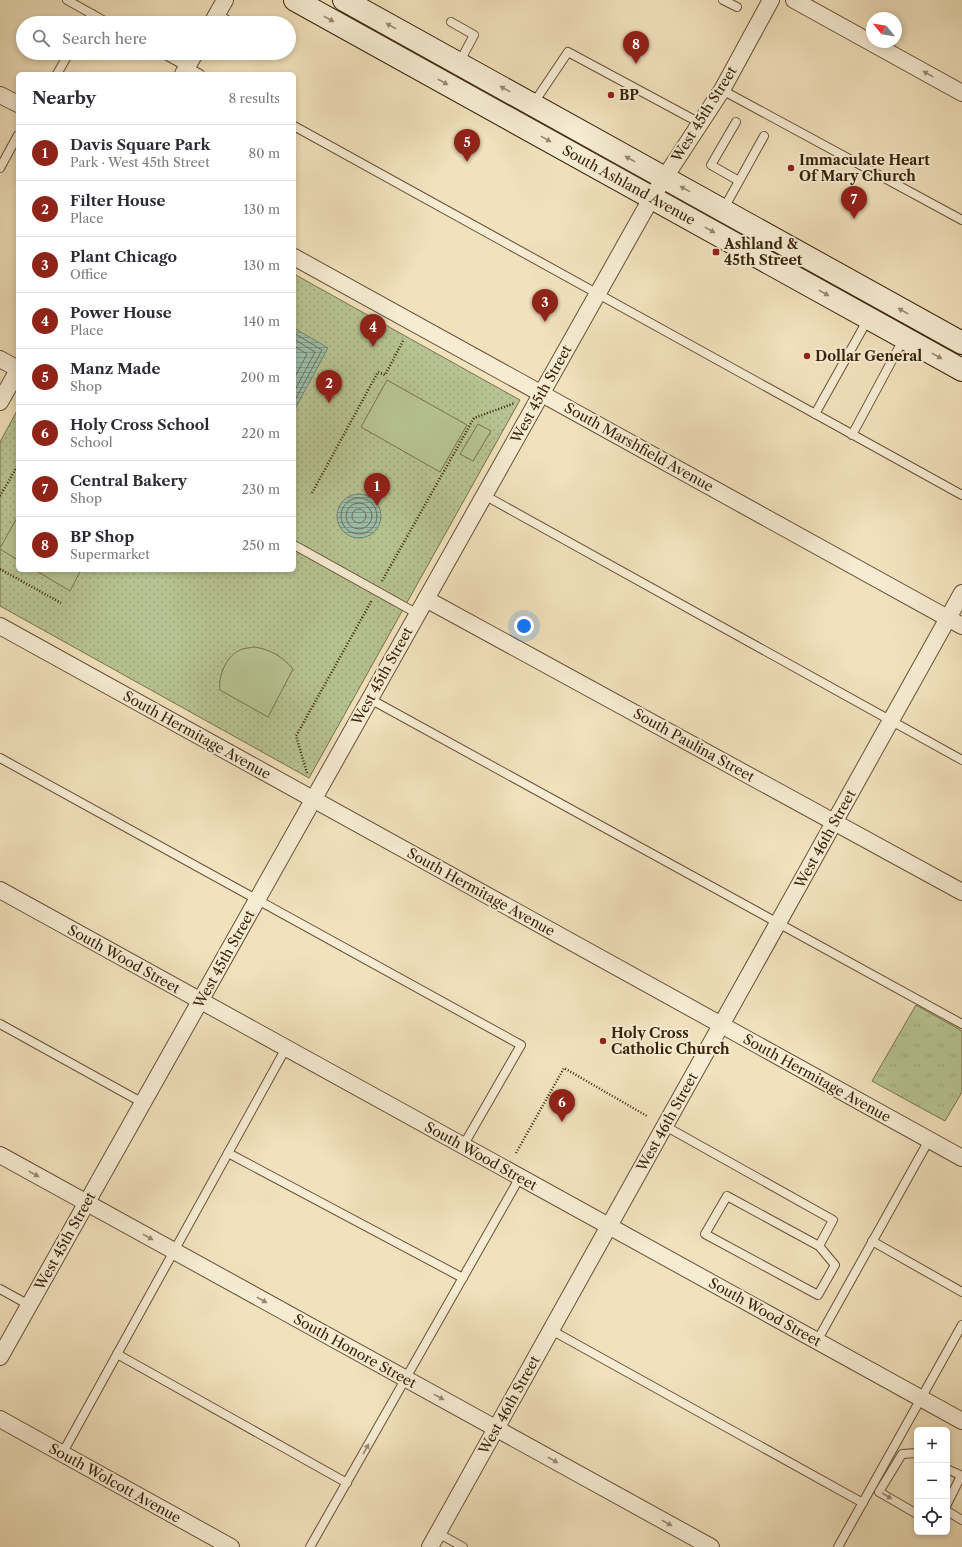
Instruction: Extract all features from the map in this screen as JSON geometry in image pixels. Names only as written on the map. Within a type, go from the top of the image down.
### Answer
[{"type":"main road","name":"South Ashland Avenue","points":[[295,0],[962,370]]},
{"type":"main road","name":"South Ashland Avenue","points":[[344,0],[962,343]]},
{"type":"street","points":[[216,16],[225,0]]},
{"type":"street","name":"West 45th Street","points":[[0,1357],[652,197],[722,90],[771,0]]},
{"type":"street","points":[[794,0],[962,93]]},
{"type":"street","points":[[190,72],[193,60]]},
{"type":"street","points":[[0,94],[16,103]]},
{"type":"street","name":"South Marshfield Avenue","points":[[296,258],[962,626]]},
{"type":"street","points":[[0,359],[16,368]]},
{"type":"street","points":[[0,402],[10,389],[16,374]]},
{"type":"street","name":"West 46th Street","points":[[430,1547],[962,593]]},
{"type":"street","name":"South Paulina Street","points":[[426,599],[835,821],[962,892]]},
{"type":"street","name":"South Hermitage Avenue","points":[[0,626],[962,1158]]},
{"type":"street","name":"South Wood Street","points":[[0,890],[962,1421]]},
{"type":"street","name":"South Honore Street","points":[[0,1156],[710,1547]]},
{"type":"street","name":"South Wolcott Avenue","points":[[0,1419],[231,1547]]},
{"type":"lane","points":[[66,0],[96,16]]},
{"type":"lane","points":[[724,0],[737,7]]},
{"type":"lane","points":[[452,22],[474,35],[458,64]]},
{"type":"lane","points":[[532,105],[568,52],[700,123]]},
{"type":"lane","points":[[58,72],[65,60]]},
{"type":"lane","points":[[172,60],[190,72]]},
{"type":"lane","points":[[722,90],[962,220]]},
{"type":"lane","points":[[736,122],[711,165],[739,181]]},
{"type":"lane","points":[[296,127],[962,495]]},
{"type":"lane","points":[[722,210],[764,136]]},
{"type":"lane","points":[[0,168],[16,140]]},
{"type":"lane","points":[[815,414],[868,318]]},
{"type":"lane","points":[[852,435],[904,338]]},
{"type":"lane","points":[[484,495],[962,760]]},
{"type":"lane","points":[[296,546],[418,614]]},
{"type":"lane","points":[[370,699],[962,1024]]},
{"type":"lane","points":[[0,758],[521,1045],[463,1146]]},
{"type":"lane","points":[[0,1024],[143,1103]]},
{"type":"lane","points":[[62,1454],[286,1048]]},
{"type":"lane","points":[[665,1126],[832,1220],[819,1246]]},
{"type":"lane","points":[[817,1341],[928,1140]]},
{"type":"lane","points":[[228,1152],[463,1278]]},
{"type":"lane","points":[[310,1547],[520,1177]]},
{"type":"lane","points":[[727,1196],[819,1246],[835,1265],[818,1295],[706,1234],[727,1196]]},
{"type":"lane","points":[[872,1241],[962,1292]]},
{"type":"lane","points":[[0,1289],[29,1305]]},
{"type":"lane","points":[[838,1547],[962,1325]]},
{"type":"lane","points":[[551,1330],[862,1503]]},
{"type":"lane","points":[[117,1354],[347,1483]]},
{"type":"lane","points":[[914,1453],[902,1454],[880,1492],[914,1512]]},
{"type":"lane","points":[[950,1470],[962,1476],[950,1499]]},
{"type":"lane","points":[[950,1514],[962,1520]]},
{"type":"lane","points":[[438,1533],[463,1547]]},
{"type":"path","points":[[312,492],[378,372],[385,375],[404,339]]},
{"type":"path","points":[[307,774],[296,736],[377,591],[474,418],[515,403]]},
{"type":"path","points":[[0,496],[16,468]]},
{"type":"path","points":[[0,569],[61,603]]},
{"type":"path","points":[[516,1153],[564,1068],[647,1116]]},
{"type":"green space","points":[[405,44],[549,124],[547,126],[514,112],[402,50]]},
{"type":"green space","points":[[767,249],[799,263],[953,349],[952,351],[919,336],[766,252]]},
{"type":"green space","points":[[296,275],[520,400],[309,778],[0,606],[0,442],[16,413],[16,572],[296,572]]},
{"type":"green space","points":[[387,380],[467,425],[440,472],[361,427]]},
{"type":"green space","points":[[478,424],[491,431],[473,461],[460,454]]},
{"type":"green space","points":[[16,520],[16,559],[0,548]]},
{"type":"green space","points":[[38,572],[80,572],[70,591]]},
{"type":"green space","points":[[254,647],[276,654],[293,669],[268,717],[220,690],[220,679],[230,658],[240,650]]},
{"type":"green space","points":[[916,1005],[962,1031],[962,1092],[945,1121],[872,1081]]},
{"type":"water","points":[[296,329],[328,348],[296,407]]},
{"type":"water","points":[[363,494],[368,495],[375,500],[380,507],[380,525],[375,532],[368,537],[355,538],[350,537],[343,532],[338,525],[337,512],[338,507],[343,500],[350,495]]},
{"type":"place","name":"BP Shop","points":[[636,64]]},
{"type":"place","name":"BP","points":[[611,95]]},
{"type":"place","name":"Manz Made","points":[[467,162]]},
{"type":"place","name":"Immaculate Heart Of Mary Church","points":[[791,168]]},
{"type":"place","name":"Central Bakery","points":[[854,219]]},
{"type":"place","name":"Ashland & 45th Street","points":[[716,252]]},
{"type":"place","name":"Plant Chicago","points":[[545,322]]},
{"type":"place","name":"Power House","points":[[373,347]]},
{"type":"place","name":"Dollar General","points":[[807,356]]},
{"type":"place","name":"Filter House","points":[[329,403]]},
{"type":"place","name":"Davis Square Park","points":[[377,506]]},
{"type":"place","name":"Holy Cross Catholic Church","points":[[603,1041]]},
{"type":"place","name":"Holy Cross School","points":[[562,1122]]}]
